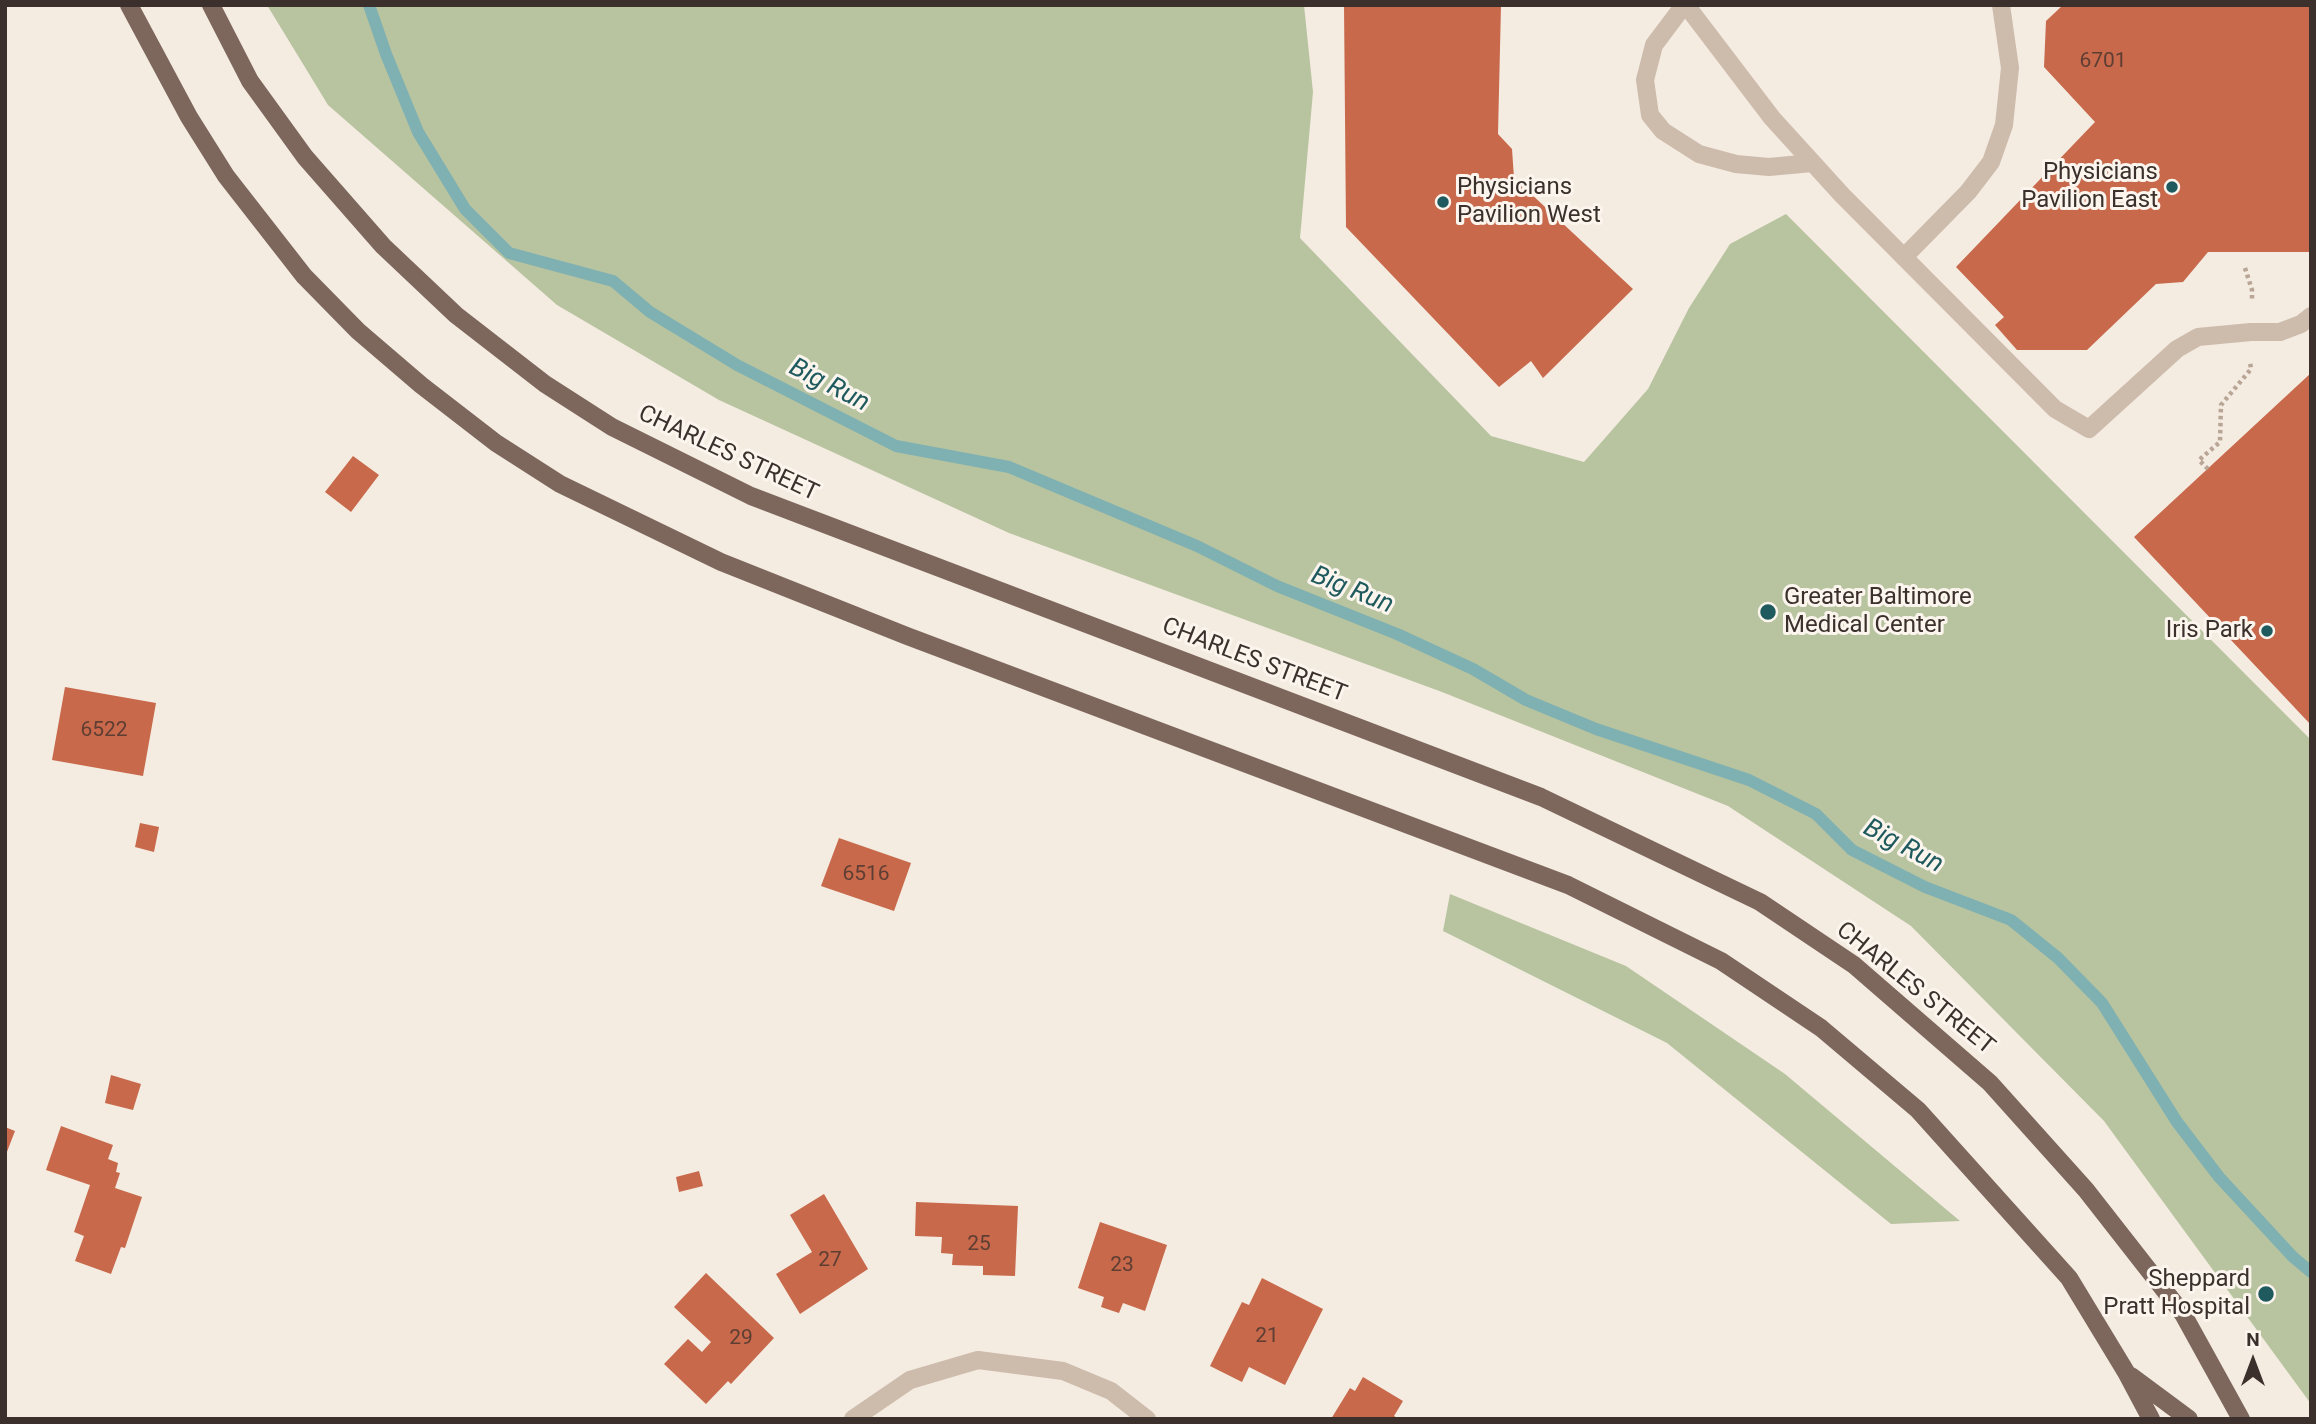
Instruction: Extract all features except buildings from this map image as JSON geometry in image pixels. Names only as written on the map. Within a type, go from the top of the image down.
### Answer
[{"type":"main road","points":[[129,5],[189,117],[226,176],[304,276],[358,331],[421,385],[496,443],[560,484],[721,562],[920,641],[1568,885],[1721,961],[1821,1028],[1918,1110],[2069,1278],[2151,1419]]},
{"type":"main road","name":"CHARLES STREET","points":[[211,5],[250,81],[305,157],[383,246],[456,315],[545,384],[612,427],[751,496],[1541,797],[1760,902],[1854,965],[1990,1083],[2086,1190],[2183,1314],[2241,1419]]},
{"type":"main road","points":[[2126,1372],[2189,1419]]},
{"type":"street","points":[[1812,163],[1769,167],[1737,164],[1699,154],[1663,131],[1650,115],[1645,80],[1654,46],[1685,5],[1745,85],[1812,163],[2055,409],[2089,429],[2177,349],[2198,337],[2280,332],[2301,324],[2311,316]]},
{"type":"street","points":[[1903,257],[1968,192],[1991,162],[2004,125],[2010,68],[2001,5]]},
{"type":"street","points":[[853,1419],[909,1380],[978,1360],[1063,1371],[1111,1391],[1147,1419]]},
{"type":"path","points":[[2245,268],[2252,290],[2252,312]]},
{"type":"path","points":[[2208,469],[2199,460],[2220,442],[2221,405],[2250,369],[2250,358]]},
{"type":"green space","name":"Greater Baltimore Medical Center","points":[[267,5],[1304,5],[1313,92],[1300,238],[1491,436],[1584,462],[1648,389],[1689,308],[1730,244],[1786,214],[2311,740],[2311,1404],[2104,1121],[1911,926],[1728,806],[1442,692],[1009,533],[719,400],[557,305],[328,105]]},
{"type":"green space","points":[[1450,894],[1626,966],[1785,1074],[1960,1221],[1891,1224],[1667,1043],[1443,931]]},
{"type":"waterway","name":"Big Run","points":[[369,5],[418,132],[465,209],[509,253],[613,281],[650,312],[737,365],[896,446],[1009,467],[1197,546],[1277,586],[1397,634],[1473,669],[1526,700],[1596,729],[1749,780],[1816,814],[1852,850],[1925,887],[2011,920],[2058,958],[2102,1003],[2177,1122],[2219,1177],[2293,1257],[2311,1272]]},
{"type":"place","name":"Physicians Pavilion East","points":[[2172,187]]},
{"type":"place","name":"Physicians Pavilion West","points":[[1443,202]]},
{"type":"place","name":"Greater Baltimore Medical Center","points":[[1768,612]]},
{"type":"place","name":"Iris Park","points":[[2267,631]]},
{"type":"place","name":"Sheppard Pratt Hospital","points":[[2266,1294]]}]
